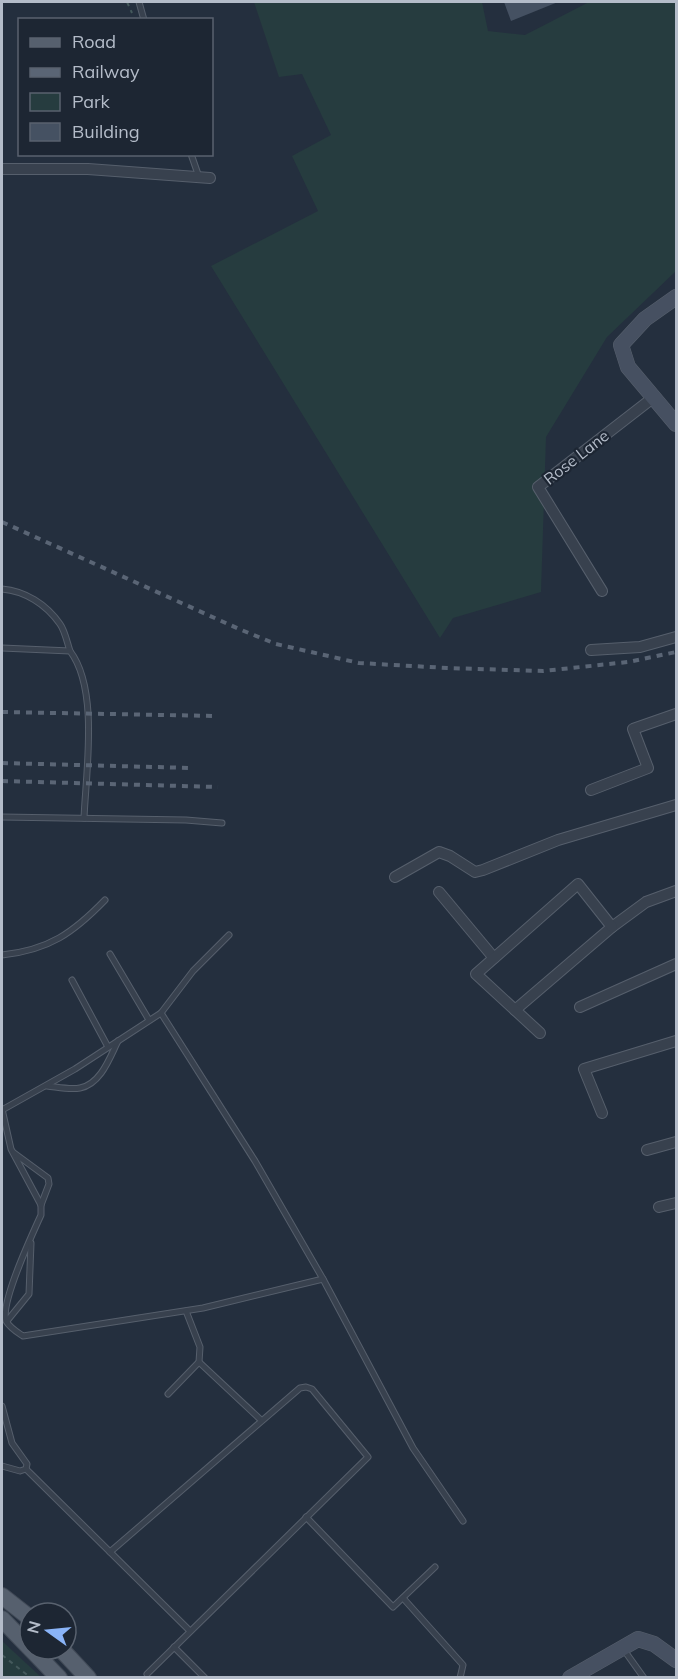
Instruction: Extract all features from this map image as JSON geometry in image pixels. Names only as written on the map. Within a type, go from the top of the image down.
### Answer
[{"type":"main road","points":[[2,1596],[18,1609]]},
{"type":"main road","points":[[2,1620],[18,1635]]},
{"type":"main road","points":[[44,1661],[59,1677]]},
{"type":"main road","points":[[73,1661],[88,1677]]},
{"type":"street","points":[[2,169],[88,169],[204,177]]},
{"type":"street","points":[[676,297],[645,319],[621,345],[628,367],[676,424]]},
{"type":"street","name":"Rose Lane","points":[[602,591],[538,487],[654,397]]},
{"type":"street","points":[[591,650],[640,647],[676,637]]},
{"type":"street","points":[[591,790],[648,768],[633,729],[676,714]]},
{"type":"street","points":[[395,877],[439,852],[475,872],[483,870],[558,840],[676,805]]},
{"type":"street","points":[[540,1033],[476,974],[578,884],[612,927]]},
{"type":"street","points":[[515,1010],[612,927],[646,902],[676,891]]},
{"type":"street","points":[[439,892],[494,958]]},
{"type":"street","points":[[580,1007],[676,964]]},
{"type":"street","points":[[602,1113],[584,1069],[676,1041]]},
{"type":"street","points":[[647,1150],[676,1142]]},
{"type":"street","points":[[659,1207],[676,1203]]},
{"type":"street","points":[[570,1677],[638,1639],[654,1644],[676,1660]]},
{"type":"lane","points":[[139,2],[143,18]]},
{"type":"lane","points":[[192,156],[204,177]]},
{"type":"lane","points":[[2,589],[30,596],[47,609],[61,625],[70,651],[80,668],[86,690],[88,714],[84,818]]},
{"type":"lane","points":[[2,648],[70,651]]},
{"type":"lane","points":[[2,817],[186,820],[222,823]]},
{"type":"lane","points":[[2,954],[39,948],[66,934],[105,900]]},
{"type":"lane","points":[[41,1205],[12,1152],[2,1110],[45,1086],[161,1013],[193,971],[229,934]]},
{"type":"lane","points":[[110,954],[149,1020]]},
{"type":"lane","points":[[72,980],[108,1047]]},
{"type":"lane","points":[[161,1013],[255,1161],[323,1279],[413,1448],[463,1521]]},
{"type":"lane","points":[[45,1086],[81,1088],[90,1083],[103,1071],[118,1040]]},
{"type":"lane","points":[[12,1152],[48,1178],[47,1190],[41,1205],[41,1215],[5,1301],[4,1320],[23,1336],[186,1311],[323,1279]]},
{"type":"lane","points":[[4,1320],[29,1294],[31,1238]]},
{"type":"lane","points":[[168,1394],[199,1362],[200,1347],[186,1311]]},
{"type":"lane","points":[[199,1362],[261,1420]]},
{"type":"lane","points":[[110,1552],[300,1388],[312,1389],[368,1457],[147,1674]]},
{"type":"lane","points":[[2,1406],[12,1443],[27,1464],[26,1469]]},
{"type":"lane","points":[[2,1467],[20,1471],[26,1469]]},
{"type":"lane","points":[[26,1469],[190,1631]]},
{"type":"lane","points":[[306,1517],[393,1607],[435,1567]]},
{"type":"lane","points":[[403,1598],[463,1665],[460,1677]]},
{"type":"lane","points":[[174,1647],[205,1677]]},
{"type":"lane","points":[[622,1647],[644,1677]]},
{"type":"path","points":[[2,1654],[31,1677]]},
{"type":"green space","points":[[254,2],[482,2],[488,31],[525,35],[589,2],[676,2],[676,271],[607,337],[546,437],[541,592],[453,618],[440,638],[211,266],[318,211],[292,156],[331,135],[302,74],[279,77]]},
{"type":"green space","points":[[2,1641],[18,1656],[18,1661],[24,1661],[41,1677],[2,1677]]},
{"type":"building","points":[[504,2],[558,2],[511,21]]},
{"type":"railway","points":[[2,522],[276,644],[359,663],[543,671],[628,662],[676,652]]},
{"type":"railway","points":[[2,712],[217,716]]},
{"type":"railway","points":[[2,763],[192,768]]},
{"type":"railway","points":[[2,781],[218,787]]}]
